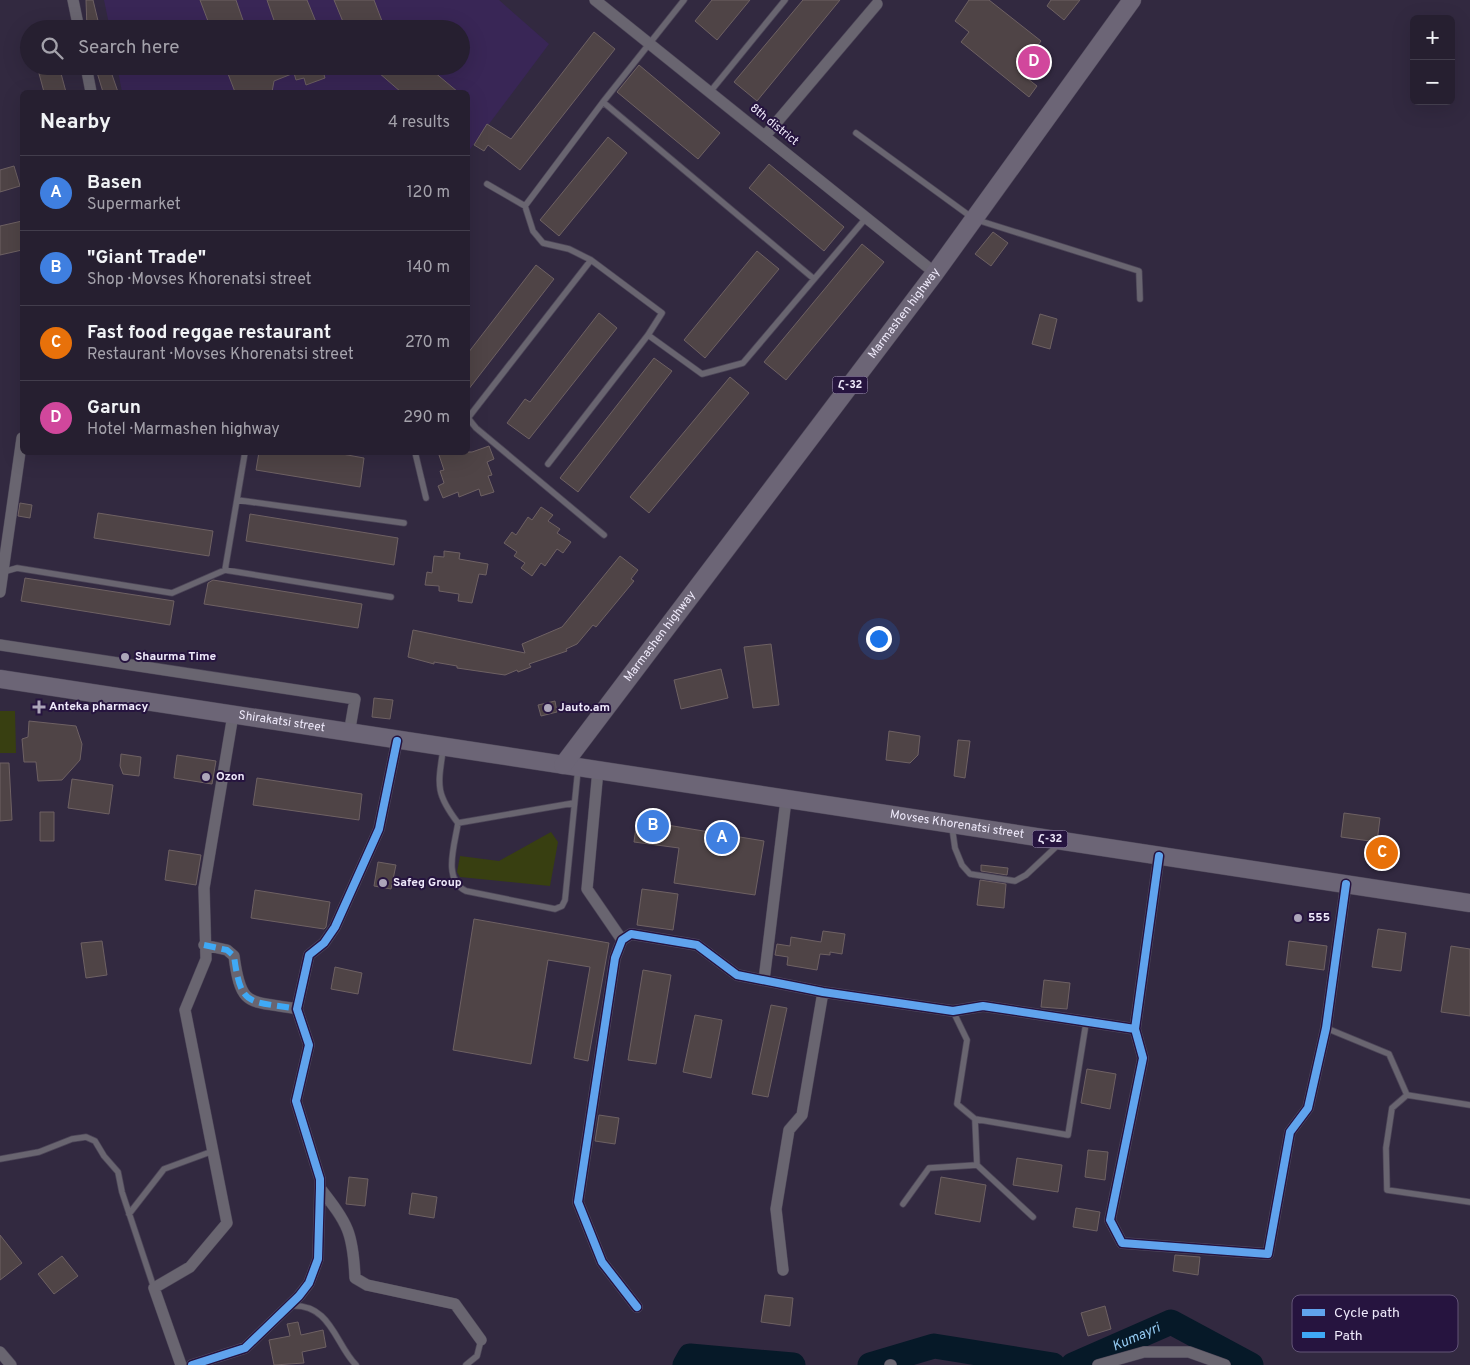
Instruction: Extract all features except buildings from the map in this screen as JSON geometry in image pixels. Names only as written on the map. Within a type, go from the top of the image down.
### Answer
[{"type":"main road","name":"Marmashen highway","points":[[570,766],[974,219],[1132,0]]},
{"type":"main road","name":"Shirakatsi street","points":[[0,679],[349,734],[570,766]]},
{"type":"main road","name":"Movses Khorenatsi street","points":[[570,766],[1470,903]]},
{"type":"street","points":[[73,0],[77,20]]},
{"type":"street","name":"8th district","points":[[595,0],[935,272]]},
{"type":"street","points":[[765,136],[878,4]]},
{"type":"street","points":[[88,75],[91,90]]},
{"type":"street","points":[[0,592],[20,452]]},
{"type":"street","points":[[0,645],[355,699],[349,734]]},
{"type":"street","points":[[181,1365],[154,1288],[190,1268],[227,1223],[185,1010],[206,959],[204,944],[204,888],[233,715]]},
{"type":"street","points":[[192,1365],[245,1348],[288,1306],[308,1283],[318,1259],[320,1179],[296,1102],[308,1045],[297,1009],[309,955],[324,943],[335,927],[379,829],[397,741]]},
{"type":"street","points":[[598,770],[587,888],[622,940]]},
{"type":"street","points":[[764,980],[786,800]]},
{"type":"street","points":[[1159,856],[1135,1030],[1143,1058],[1110,1220],[1122,1243],[1268,1254],[1290,1132],[1308,1108],[1326,1028],[1346,884]]},
{"type":"street","points":[[636,1307],[602,1262],[578,1202],[615,958],[622,940],[631,934],[698,945],[737,975],[823,992],[953,1011],[983,1006],[1135,1030]]},
{"type":"street","points":[[204,944],[227,950],[234,956],[238,982],[243,994],[252,1001],[297,1009]]},
{"type":"street","points":[[783,1270],[776,1209],[789,1130],[802,1115],[823,992]]},
{"type":"street","points":[[320,1188],[344,1219],[354,1245],[355,1278],[367,1285],[455,1304],[481,1340]]},
{"type":"street","points":[[0,1352],[11,1365]]},
{"type":"street","points":[[1098,1365],[1144,1352],[1189,1352],[1225,1365]]},
{"type":"lane","points":[[525,206],[603,102],[684,0]]},
{"type":"lane","points":[[710,92],[785,0]]},
{"type":"lane","points":[[603,102],[814,279]]},
{"type":"lane","points":[[856,133],[974,219],[1139,271],[1140,299]]},
{"type":"lane","points":[[487,184],[525,206],[533,231],[543,243],[569,248],[591,260],[662,313],[648,335],[548,464]]},
{"type":"lane","points":[[648,335],[702,374],[743,363],[866,218]]},
{"type":"lane","points":[[470,415],[591,260]]},
{"type":"lane","points":[[470,420],[476,428],[604,535]]},
{"type":"lane","points":[[225,570],[244,455]]},
{"type":"lane","points":[[416,455],[426,498]]},
{"type":"lane","points":[[237,500],[404,524]]},
{"type":"lane","points":[[3,572],[17,568],[172,593],[225,570],[391,596]]},
{"type":"lane","points":[[443,748],[440,792],[444,804],[458,823],[451,871],[453,881],[457,887],[466,891],[555,909],[562,906],[565,900],[574,803],[570,766]]},
{"type":"lane","points":[[458,823],[574,803]]},
{"type":"lane","points":[[952,825],[956,848],[962,865],[970,874],[1015,882],[1026,875],[1061,841]]},
{"type":"lane","points":[[953,1011],[967,1040],[957,1104],[975,1119],[1068,1135],[1086,1023]]},
{"type":"lane","points":[[1326,1028],[1389,1054],[1407,1095]]},
{"type":"lane","points":[[1470,1105],[1407,1095],[1392,1108],[1386,1148],[1387,1190],[1470,1202]]},
{"type":"lane","points":[[975,1119],[977,1164],[1033,1217]]},
{"type":"lane","points":[[0,1159],[39,1152],[72,1139],[86,1137],[95,1141],[104,1156],[118,1172],[122,1192],[154,1288]]},
{"type":"lane","points":[[129,1214],[164,1169],[213,1151]]},
{"type":"lane","points":[[903,1204],[929,1168],[977,1164]]},
{"type":"lane","points":[[288,1306],[308,1309],[319,1315],[337,1334],[356,1365]]},
{"type":"lane","points":[[466,1365],[477,1356],[481,1340]]},
{"type":"shaded area","points":[[104,0],[499,0],[549,44],[470,149],[470,90],[122,90],[119,75],[470,75],[470,20],[108,20]]},
{"type":"green space","points":[[0,711],[15,711],[16,753],[0,753]]},
{"type":"green space","points":[[551,832],[558,842],[550,886],[460,877],[457,872],[460,856],[499,861]]},
{"type":"waterway","name":"Kumayri","points":[[1073,1365],[1171,1322],[1251,1365]]},
{"type":"waterway","name":"Kumayri","points":[[870,1365],[934,1346],[1053,1365]]},
{"type":"waterway","name":"Kumayri","points":[[685,1365],[690,1356],[793,1365]]},
{"type":"marked path","points":[[204,945],[227,950],[234,956],[240,985],[244,994],[250,999],[297,1009]]},
{"type":"cycle path","points":[[192,1365],[245,1348],[299,1296],[309,1283],[318,1259],[320,1179],[296,1101],[309,1045],[297,1009],[309,955],[324,943],[335,927],[379,829],[397,741]]},
{"type":"cycle path","points":[[1159,856],[1135,1029],[1143,1058],[1110,1220],[1122,1243],[1268,1254],[1290,1132],[1308,1108],[1326,1028],[1346,884]]},
{"type":"cycle path","points":[[637,1307],[602,1262],[578,1202],[615,958],[622,940],[631,934],[697,945],[737,975],[823,992],[953,1011],[983,1006],[1135,1029]]},
{"type":"place","name":"Garun","points":[[1034,62]]},
{"type":"place","name":"Shaurma Time","points":[[125,657]]},
{"type":"place","name":"Anteka pharmacy","points":[[39,707]]},
{"type":"place","name":"Jauto.am","points":[[548,708]]},
{"type":"place","name":"Ozon","points":[[206,777]]},
{"type":"place","name":"\"Giant Trade\"","points":[[653,826]]},
{"type":"place","name":"Basen","points":[[722,838]]},
{"type":"place","name":"Fast food reggae restaurant","points":[[1382,853]]},
{"type":"place","name":"Safeg Group","points":[[383,883]]},
{"type":"place","name":"555","points":[[1298,918]]}]
